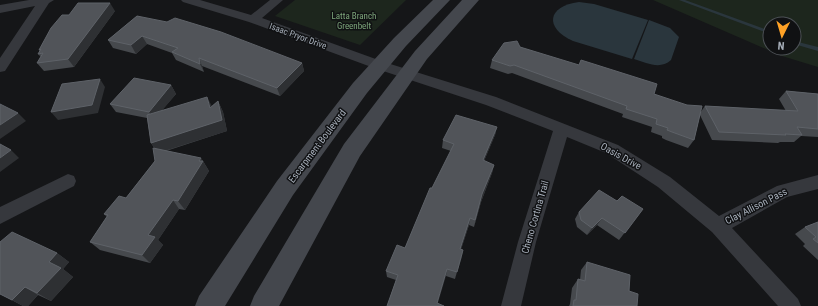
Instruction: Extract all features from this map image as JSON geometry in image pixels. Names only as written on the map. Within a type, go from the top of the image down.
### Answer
[{"type":"main road","name":"Escarpment Boulevard","points":[[209,306],[285,188],[360,88],[404,37],[442,0]]},
{"type":"main road","points":[[264,306],[352,150],[421,55],[471,0]]},
{"type":"street","points":[[0,9],[47,0]]},
{"type":"street","points":[[0,68],[47,0]]},
{"type":"street","name":"Isaac Pryor Drive","points":[[187,0],[253,19],[407,74]]},
{"type":"street","points":[[253,19],[277,0]]},
{"type":"street","name":"Oasis Drive","points":[[407,74],[491,102],[562,128],[612,149],[664,182],[718,226],[791,306]]},
{"type":"street","name":"Cheno Cortina Trail","points":[[511,306],[527,242],[562,128]]},
{"type":"street","points":[[0,216],[68,181]]},
{"type":"street","name":"Clay Allison Pass","points":[[718,226],[783,191],[818,182]]},
{"type":"green space","name":"Latta Branch Greenbelt","points":[[295,0],[406,0],[360,45],[275,16]]},
{"type":"green space","points":[[653,0],[818,0],[818,67],[782,56],[802,56],[802,16],[762,16],[762,47]]},
{"type":"shaded area","points":[[579,2],[594,4],[648,20],[632,59],[573,41],[557,30],[553,18],[555,13],[560,8],[568,4]]},
{"type":"shaded area","points":[[649,20],[670,28],[679,37],[671,60],[662,65],[653,65],[634,59]]},
{"type":"building","points":[[78,3],[110,3],[68,59],[37,63],[43,53],[38,54],[41,49],[39,50],[51,28],[62,15],[69,15]]},
{"type":"building","points":[[137,16],[167,22],[175,18],[221,32],[302,63],[277,88],[199,58],[200,64],[172,52],[178,48],[142,36],[131,45],[108,40]]},
{"type":"building","points":[[517,41],[520,47],[579,65],[581,60],[657,84],[654,94],[687,105],[702,106],[694,140],[667,130],[668,128],[656,124],[657,119],[626,109],[627,106],[514,65],[510,66],[492,60],[504,43]]},
{"type":"building","points":[[134,78],[171,85],[149,112],[110,104]]},
{"type":"building","points":[[100,79],[92,105],[51,112],[62,84]]},
{"type":"building","points":[[786,91],[818,94],[818,129],[797,127],[802,135],[719,132],[705,106],[798,111]]},
{"type":"building","points":[[207,97],[210,108],[218,101],[222,120],[151,143],[147,115]]},
{"type":"building","points":[[0,104],[18,113],[0,125]]},
{"type":"building","points":[[456,115],[497,127],[483,160],[494,165],[482,194],[475,220],[470,218],[460,249],[463,250],[457,272],[447,269],[437,303],[444,306],[387,306],[398,275],[386,271],[397,245],[405,248],[430,188],[432,188],[454,144],[443,140]]},
{"type":"building","points":[[0,144],[11,150],[0,158]]},
{"type":"building","points":[[153,148],[201,158],[199,161],[203,161],[178,201],[173,200],[148,235],[155,237],[142,255],[90,242],[108,215],[104,214],[119,196],[126,198],[155,161]]},
{"type":"building","points":[[599,190],[617,201],[622,196],[643,209],[625,233],[602,218],[592,228],[581,220],[579,212]]},
{"type":"building","points":[[818,222],[818,243],[813,239],[816,237],[805,227]]},
{"type":"building","points":[[12,232],[57,253],[49,262],[61,268],[37,293],[25,287],[12,300],[0,294],[0,242]]},
{"type":"building","points":[[587,262],[630,275],[629,291],[638,294],[637,306],[573,306],[574,300],[576,300],[578,279],[585,281]]},
{"type":"waterway","points":[[681,0],[762,30]]},
{"type":"waterway","points":[[802,44],[818,49]]}]
